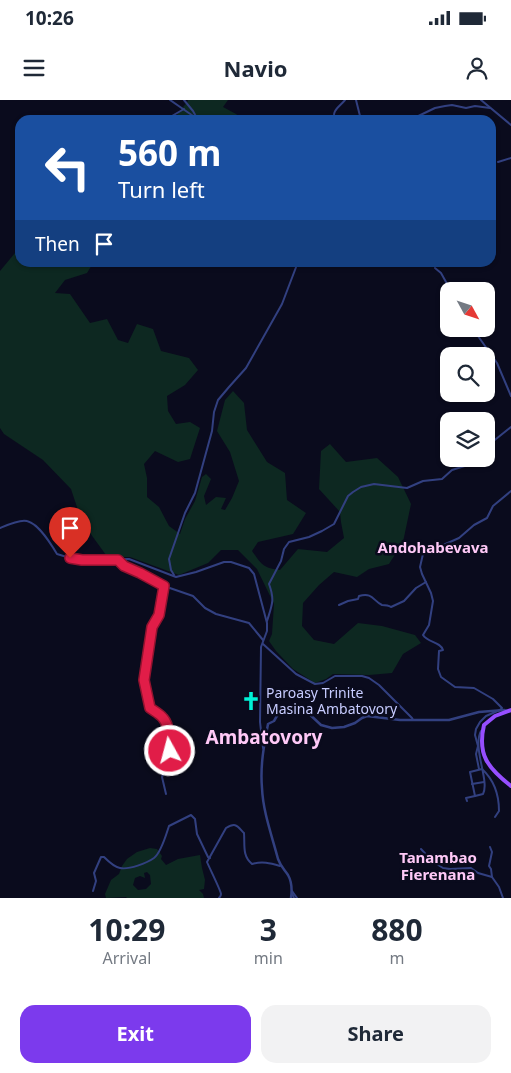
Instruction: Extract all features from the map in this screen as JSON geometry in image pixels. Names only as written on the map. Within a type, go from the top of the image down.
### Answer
[{"type":"main road","points":[[509,710],[500,712],[484,725],[482,745],[486,761],[511,786]]},
{"type":"street","points":[[170,100],[192,115]]},
{"type":"street","points":[[184,100],[195,115]]},
{"type":"street","points":[[333,115],[345,100]]},
{"type":"street","points":[[356,100],[360,115]]},
{"type":"street","points":[[481,100],[511,125]]},
{"type":"street","points":[[420,115],[435,108],[452,106],[490,108]]},
{"type":"street","points":[[173,115],[184,109]]},
{"type":"street","points":[[498,162],[511,158]]},
{"type":"street","points":[[176,577],[171,570],[169,559],[195,493],[212,431],[214,412],[218,400],[246,368],[282,304],[296,267]]},
{"type":"street","points":[[435,268],[441,272],[446,282]]},
{"type":"street","points":[[479,338],[496,363],[511,396]]},
{"type":"street","points":[[495,440],[511,427]]},
{"type":"street","points":[[294,898],[288,875],[280,866],[264,805],[262,788],[263,750],[260,722],[261,647],[267,631],[267,623],[273,600],[269,584],[281,560],[284,549],[289,542],[309,537],[334,524],[348,496],[361,487],[374,484],[407,488],[423,481],[442,479],[452,470],[462,467]]},
{"type":"street","points":[[500,712],[502,708],[493,699],[474,688],[455,687],[440,677],[438,669],[439,652],[443,650],[443,647],[424,638],[423,635],[429,626],[433,601],[432,593],[420,566],[423,554],[459,538],[474,525],[487,518],[493,506],[511,491]]},
{"type":"street","points":[[0,528],[28,521],[40,530],[57,554],[61,556],[82,560],[129,559],[176,577],[224,562],[231,562],[249,568],[254,574],[267,623]]},
{"type":"street","points":[[118,560],[124,566],[164,586],[193,596],[205,608],[216,614],[249,623],[263,640]]},
{"type":"street","points":[[339,605],[358,599],[359,596],[363,595],[372,597],[381,604],[391,607],[404,601],[416,588],[426,582]]},
{"type":"street","points":[[164,586],[159,615],[152,627],[144,680],[150,708],[166,721],[170,738],[170,759],[162,777],[166,794]]},
{"type":"street","points":[[263,644],[296,674],[315,684],[323,683],[334,676],[362,676],[370,678],[398,703],[413,720]]},
{"type":"street","points":[[263,750],[268,724],[274,721],[282,709],[291,707],[299,706],[321,725],[329,727],[355,723],[367,716],[387,719],[449,720],[479,712],[500,712]]},
{"type":"street","points":[[467,801],[466,798],[483,794],[484,792],[484,782],[476,751],[478,746],[474,735],[476,729],[486,716],[500,712]]},
{"type":"street","points":[[483,729],[479,737],[481,769],[492,779],[499,812],[495,816]]},
{"type":"street","points":[[475,796],[470,772],[481,769]]},
{"type":"street","points":[[472,784],[484,782]]},
{"type":"street","points":[[93,891],[96,881],[94,873],[101,858],[121,869],[141,865],[154,858],[157,854],[169,826],[191,815],[196,819],[197,834],[210,858]]},
{"type":"street","points":[[219,898],[220,891],[207,862],[226,828],[232,824],[244,833],[245,856],[247,860],[252,864],[260,862],[280,866]]},
{"type":"street","points":[[490,847],[492,852],[489,866],[492,877],[499,887],[503,898]]},
{"type":"street","points":[[421,849],[432,861],[443,868],[471,868],[478,873],[492,877]]},
{"type":"street","points":[[292,891],[294,898]]},
{"type":"green space","points":[[228,100],[223,107],[237,115],[177,115],[188,101]]},
{"type":"green space","points":[[15,253],[15,267],[91,267],[87,273],[65,280],[55,293],[70,294],[90,323],[107,319],[118,340],[128,343],[137,324],[153,329],[161,351],[189,358],[198,370],[185,385],[167,396],[168,411],[176,424],[190,422],[200,428],[190,459],[178,462],[155,451],[144,464],[147,478],[147,497],[159,507],[169,526],[180,534],[185,519],[195,501],[202,477],[206,474],[211,479],[204,496],[206,505],[216,497],[226,498],[221,509],[225,510],[239,481],[230,452],[217,431],[225,400],[233,391],[244,403],[247,430],[267,462],[285,473],[287,500],[306,513],[293,534],[258,542],[252,551],[266,567],[280,570],[298,549],[327,552],[344,538],[340,512],[319,489],[321,451],[330,444],[346,462],[377,458],[398,477],[411,504],[403,542],[389,564],[369,569],[357,577],[334,572],[303,603],[302,626],[314,640],[334,644],[358,623],[382,626],[415,635],[421,643],[403,654],[392,673],[369,675],[333,674],[315,683],[293,669],[269,641],[272,634],[274,604],[257,569],[238,550],[221,550],[208,563],[179,575],[130,557],[106,555],[82,522],[71,489],[43,460],[4,434],[0,428],[0,271]]},
{"type":"green space","points":[[150,848],[157,849],[166,865],[178,859],[200,855],[205,880],[204,889],[199,890],[204,898],[106,898],[105,894],[111,880],[119,874],[127,859],[137,852]],"holes":[[[147,872],[150,875],[151,884],[146,889],[138,890],[133,885],[135,878],[140,876],[145,878],[144,873]]]},
{"type":"place","name":"Paroasy Trinite Masina Ambatovory","points":[[251,701]]},
{"type":"district","name":"Andohabevava","points":[[433,548]]},
{"type":"district","name":"Ambatovory","points":[[264,737]]},
{"type":"district","name":"Tanambao Fierenana","points":[[438,866]]},
{"type":"route","points":[[70,558],[118,560],[124,566],[164,586],[159,615],[152,627],[144,680],[150,708],[166,721],[170,738],[170,751]]}]
